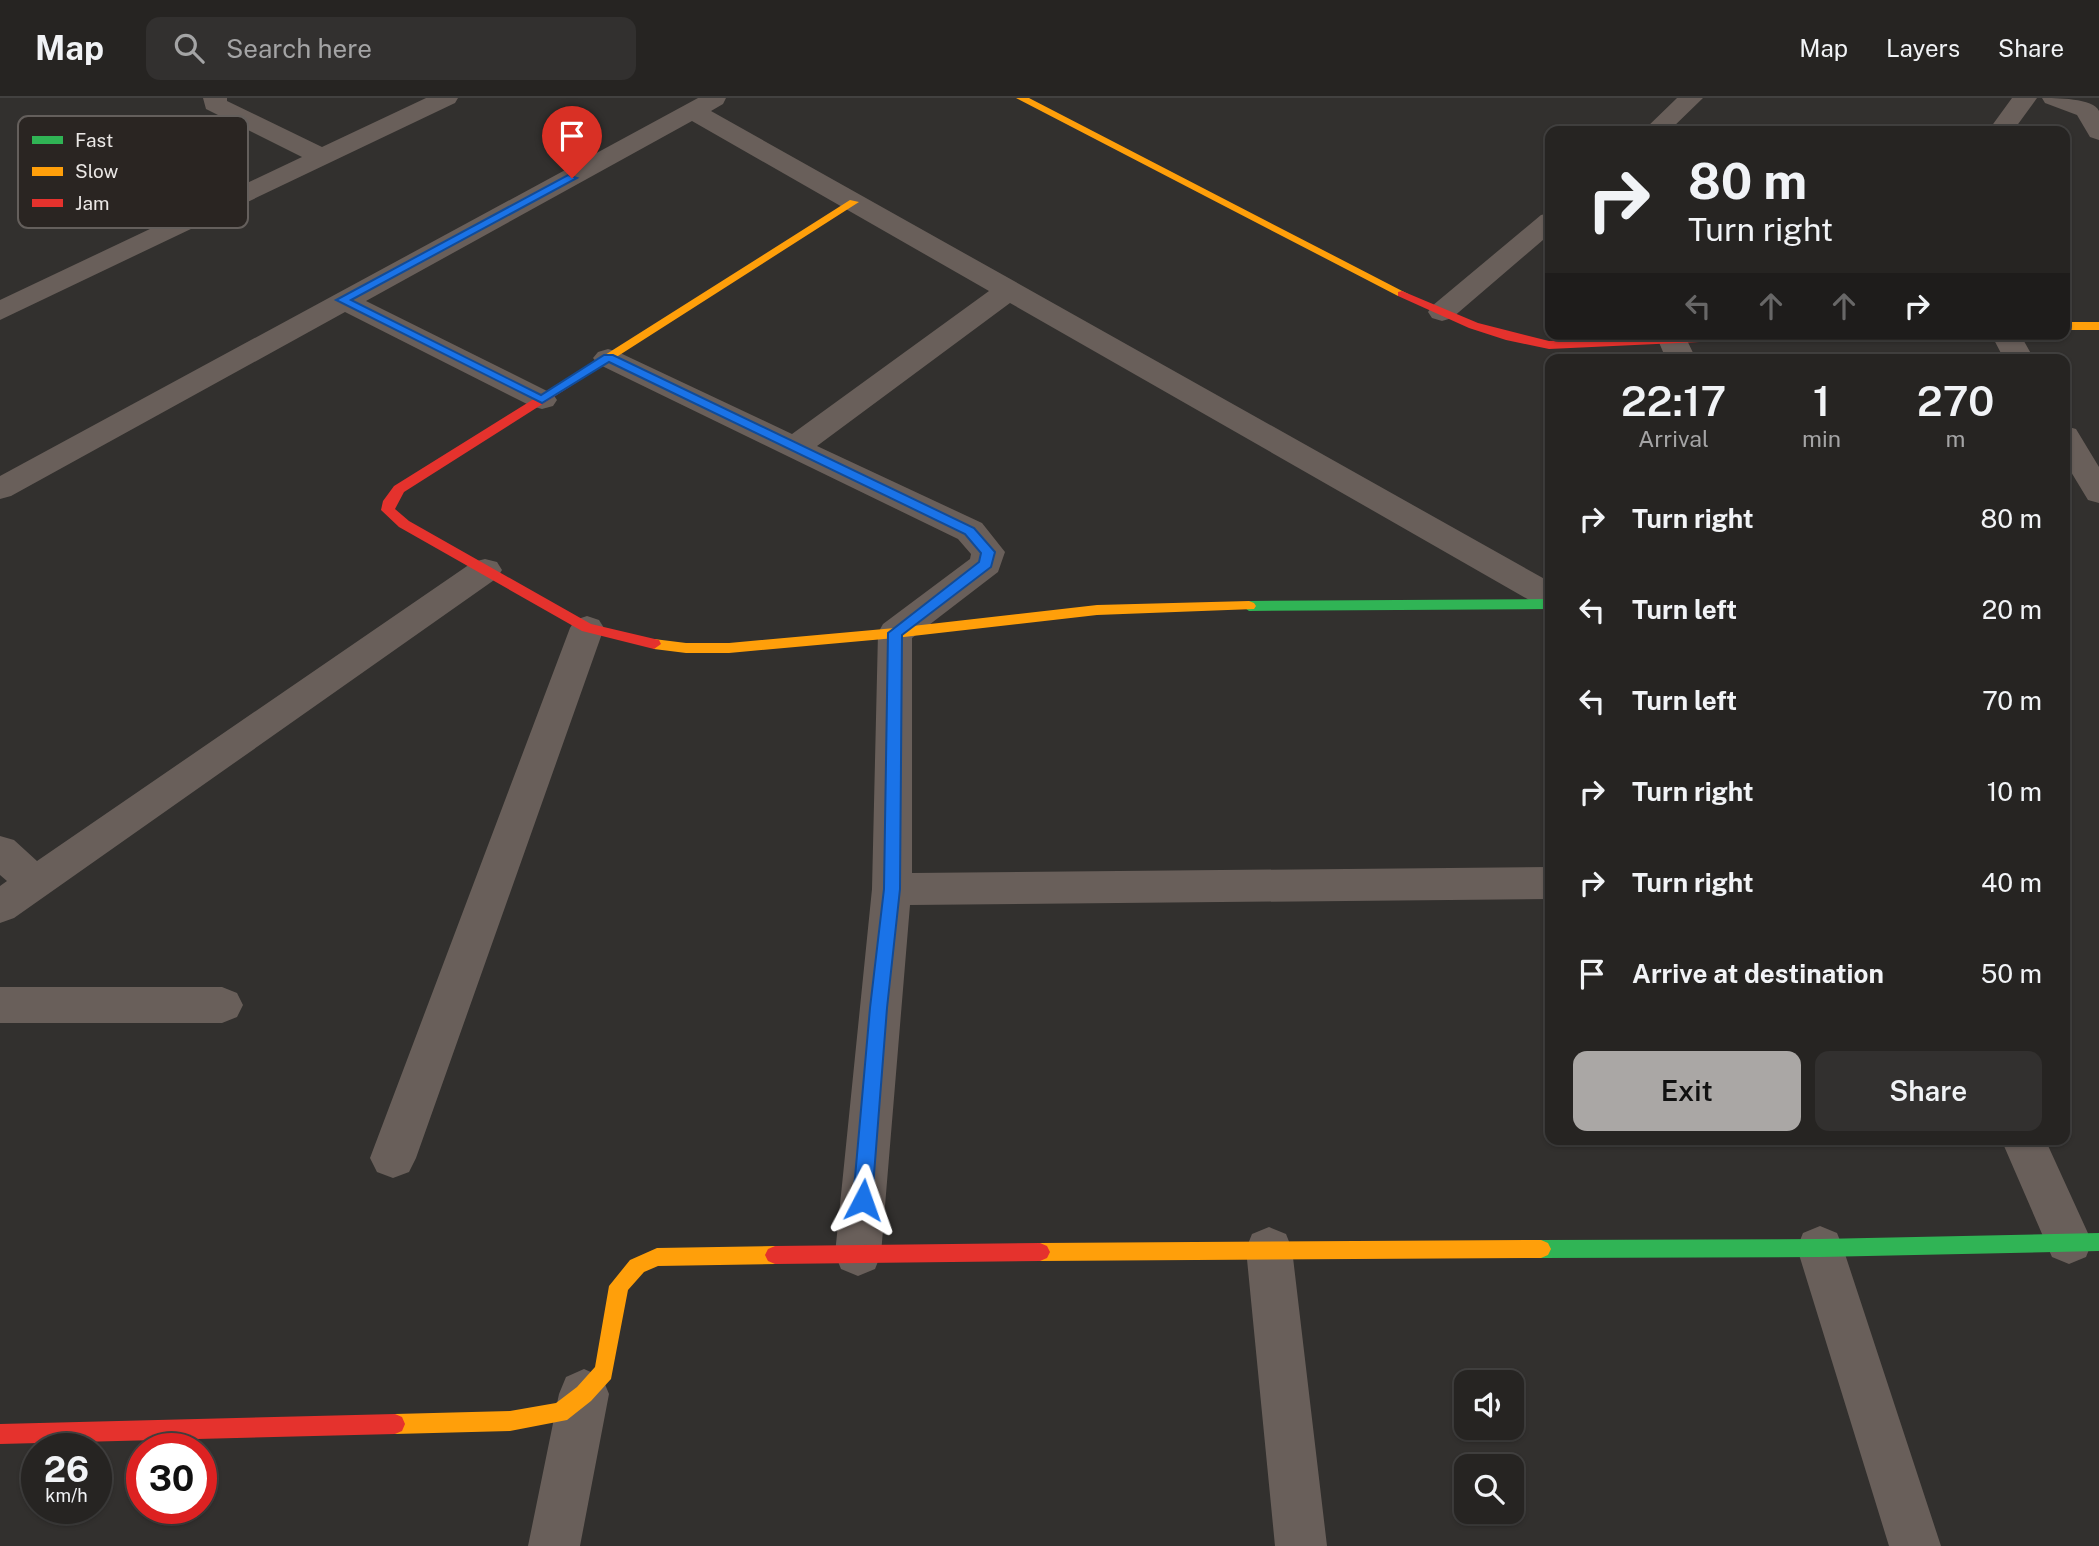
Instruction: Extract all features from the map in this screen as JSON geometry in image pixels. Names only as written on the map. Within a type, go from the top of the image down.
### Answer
[{"type":"street","points":[[215,98],[215,104],[239,116]]},
{"type":"street","points":[[248,192],[446,98]]},
{"type":"street","points":[[1021,98],[1441,312],[1498,337],[1549,345],[1677,349],[1743,340]]},
{"type":"street","points":[[1660,126],[1691,98]]},
{"type":"street","points":[[2004,126],[2025,98]]},
{"type":"street","points":[[2054,98],[2086,110],[2099,132]]},
{"type":"street","points":[[0,489],[342,300],[704,105],[854,202],[1545,594]]},
{"type":"street","points":[[248,120],[322,157]]},
{"type":"street","points":[[854,202],[399,489],[388,510],[395,517],[587,628],[647,643],[686,648],[729,648],[895,633],[1097,610],[1155,607],[1545,604]]},
{"type":"street","points":[[1441,312],[1545,225]]},
{"type":"street","points":[[0,311],[174,228]]},
{"type":"street","points":[[796,446],[1009,290]]},
{"type":"street","points":[[342,300],[542,400]]},
{"type":"street","points":[[2070,326],[2099,326]]},
{"type":"street","points":[[608,358],[970,531],[988,552],[986,564],[895,633]]},
{"type":"street","points":[[2070,444],[2099,493]]},
{"type":"street","points":[[0,907],[485,570]]},
{"type":"street","points":[[393,1158],[587,628]]},
{"type":"street","points":[[858,1254],[878,1008],[892,889],[895,633]]},
{"type":"street","points":[[0,851],[34,882]]},
{"type":"street","points":[[892,889],[1545,883]]},
{"type":"street","points":[[0,1005],[222,1005]]},
{"type":"street","points":[[4,1444],[510,1421],[560,1413],[584,1394],[604,1372],[619,1286],[636,1266],[657,1256],[1269,1249],[1820,1248],[2084,1242],[2026,1145]]},
{"type":"street","points":[[1820,1248],[1915,1546]]},
{"type":"street","points":[[1269,1249],[1301,1546]]},
{"type":"street","points":[[554,1546],[584,1394]]},
{"type":"traffic: fast","points":[[1249,606],[1545,604]]},
{"type":"traffic: fast","points":[[1541,1249],[1820,1248],[2099,1242]]},
{"type":"traffic: slow","points":[[1021,98],[1402,294]]},
{"type":"traffic: slow","points":[[603,360],[854,202]]},
{"type":"traffic: slow","points":[[2070,326],[2099,326]]},
{"type":"traffic: slow","points":[[654,644],[686,648],[729,648],[895,633],[1097,610],[1249,606]]},
{"type":"traffic: slow","points":[[1040,1252],[1541,1249]]},
{"type":"traffic: slow","points":[[395,1424],[510,1421],[560,1413],[584,1394],[604,1372],[619,1286],[637,1266],[657,1257],[775,1255]]},
{"type":"traffic: jam","points":[[1402,294],[1474,326],[1549,345],[1657,340]]},
{"type":"traffic: jam","points":[[603,360],[399,489],[390,501],[388,510],[404,524],[587,628],[654,644]]},
{"type":"traffic: jam","points":[[775,1255],[1040,1252]]},
{"type":"traffic: jam","points":[[0,1434],[395,1424]]},
{"type":"route","points":[[572,178],[342,300],[542,400],[608,358],[970,531],[988,552],[986,564],[895,633],[892,889],[878,1008],[863,1200]]}]
